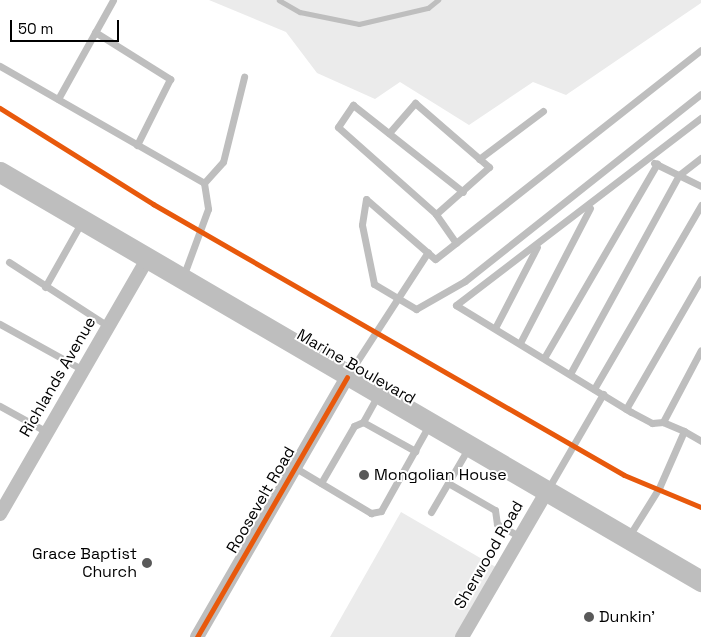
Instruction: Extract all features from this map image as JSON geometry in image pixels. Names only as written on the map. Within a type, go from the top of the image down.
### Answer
[{"type":"main road","name":"Marine Boulevard","points":[[0,172],[347,377],[701,581]]},
{"type":"street","name":"Richlands Avenue","points":[[0,514],[147,259]]},
{"type":"street","name":"Roosevelt Road","points":[[197,637],[347,377]]},
{"type":"street","name":"Sherwood Road","points":[[467,635],[547,491]]},
{"type":"lane","points":[[58,99],[113,0]]},
{"type":"lane","points":[[95,32],[170,80],[136,144]]},
{"type":"lane","points":[[701,50],[436,259],[366,199],[362,226],[374,284],[396,301],[416,309],[465,281],[701,94]]},
{"type":"lane","points":[[0,66],[204,183]]},
{"type":"lane","points":[[182,279],[208,210],[204,183],[222,162],[244,77]]},
{"type":"lane","points":[[389,133],[415,103],[489,167],[436,214]]},
{"type":"lane","points":[[456,243],[436,214],[338,127],[353,105],[463,192]]},
{"type":"lane","points":[[479,159],[543,111]]},
{"type":"lane","points":[[701,118],[591,205],[456,305],[626,409],[652,423],[663,422],[701,441]]},
{"type":"lane","points":[[570,374],[679,175],[701,158]]},
{"type":"lane","points":[[647,159],[701,186]]},
{"type":"lane","points":[[544,358],[657,164]]},
{"type":"lane","points":[[520,343],[591,205]]},
{"type":"lane","points":[[594,388],[701,205]]},
{"type":"lane","points":[[46,287],[82,220]]},
{"type":"lane","points":[[495,328],[538,244]]},
{"type":"lane","points":[[347,377],[428,252]]},
{"type":"lane","points":[[9,262],[108,326]]},
{"type":"lane","points":[[626,409],[701,279]]},
{"type":"lane","points":[[0,324],[83,370]]},
{"type":"lane","points":[[663,422],[701,350]]},
{"type":"lane","points":[[547,491],[602,394]]},
{"type":"lane","points":[[321,483],[354,426],[364,422],[379,395]]},
{"type":"lane","points":[[0,406],[47,432]]},
{"type":"lane","points":[[364,422],[415,451]]},
{"type":"lane","points":[[294,467],[371,514],[380,511],[430,424]]},
{"type":"lane","points":[[628,538],[659,488],[684,431]]},
{"type":"lane","points":[[431,512],[469,447]]},
{"type":"lane","points":[[448,483],[495,510],[497,524],[520,537]]},
{"type":"shaded area","points":[[209,0],[701,0],[701,3],[566,95],[533,82],[469,125],[400,82],[375,99],[317,73],[286,32]]},
{"type":"shaded area","points":[[401,512],[501,570],[462,637],[330,637]]},
{"type":"waterway","points":[[279,0],[300,12],[359,24],[428,8],[438,0]]},
{"type":"cycle path","points":[[0,108],[153,204],[624,475],[701,507]]},
{"type":"cycle path","points":[[197,637],[347,377]]},
{"type":"place","name":"Mongolian House","points":[[364,475]]},
{"type":"place","name":"Grace Baptist Church","points":[[147,563]]},
{"type":"place","name":"Dunkin'","points":[[589,617]]}]
